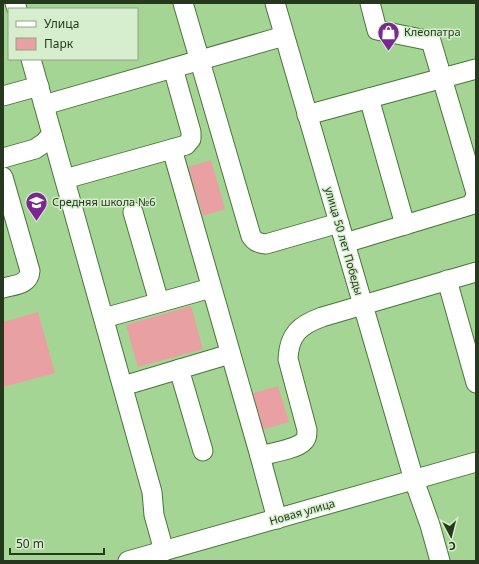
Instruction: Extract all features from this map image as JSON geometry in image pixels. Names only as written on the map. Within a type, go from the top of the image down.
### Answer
[{"type":"street","points":[[183,3],[248,228],[254,241],[259,244],[266,244],[339,223]]},
{"type":"street","name":"улица 50 лет Победы","points":[[275,3],[414,480],[440,561]]},
{"type":"street","points":[[345,243],[471,205],[476,195],[431,41],[377,30],[370,3]]},
{"type":"street","points":[[44,105],[284,36]]},
{"type":"street","points":[[31,60],[152,492],[154,515],[164,551]]},
{"type":"street","points":[[65,179],[186,145],[191,139],[191,132],[173,68]]},
{"type":"street","points":[[307,115],[442,77],[476,69]]},
{"type":"street","points":[[3,96],[39,86]]},
{"type":"street","points":[[369,98],[405,225]]},
{"type":"street","points":[[3,158],[35,149],[44,143],[52,134]]},
{"type":"street","points":[[172,149],[277,520]]},
{"type":"street","points":[[3,177],[30,271],[27,280],[3,288]]},
{"type":"street","points":[[133,212],[159,302]]},
{"type":"street","points":[[260,456],[297,446],[303,442],[306,437],[307,430],[288,358],[288,349],[296,332],[312,321],[476,272]]},
{"type":"street","points":[[447,280],[476,383]]},
{"type":"street","points":[[104,318],[211,288]]},
{"type":"street","points":[[123,386],[230,354]]},
{"type":"street","points":[[179,369],[203,451]]},
{"type":"street","name":"Новая улица","points":[[128,561],[277,520],[476,462]]},
{"type":"green space","points":[[211,160],[225,209],[203,216],[188,167]]},
{"type":"green space","points":[[191,306],[203,349],[138,367],[126,325]]},
{"type":"green space","points":[[38,312],[55,373],[3,387],[3,322]]},
{"type":"green space","points":[[278,386],[289,422],[261,430],[250,394]]},
{"type":"place","name":"Клеопатра","points":[[389,52]]},
{"type":"place","name":"Средняя школа №6","points":[[36,222]]}]
